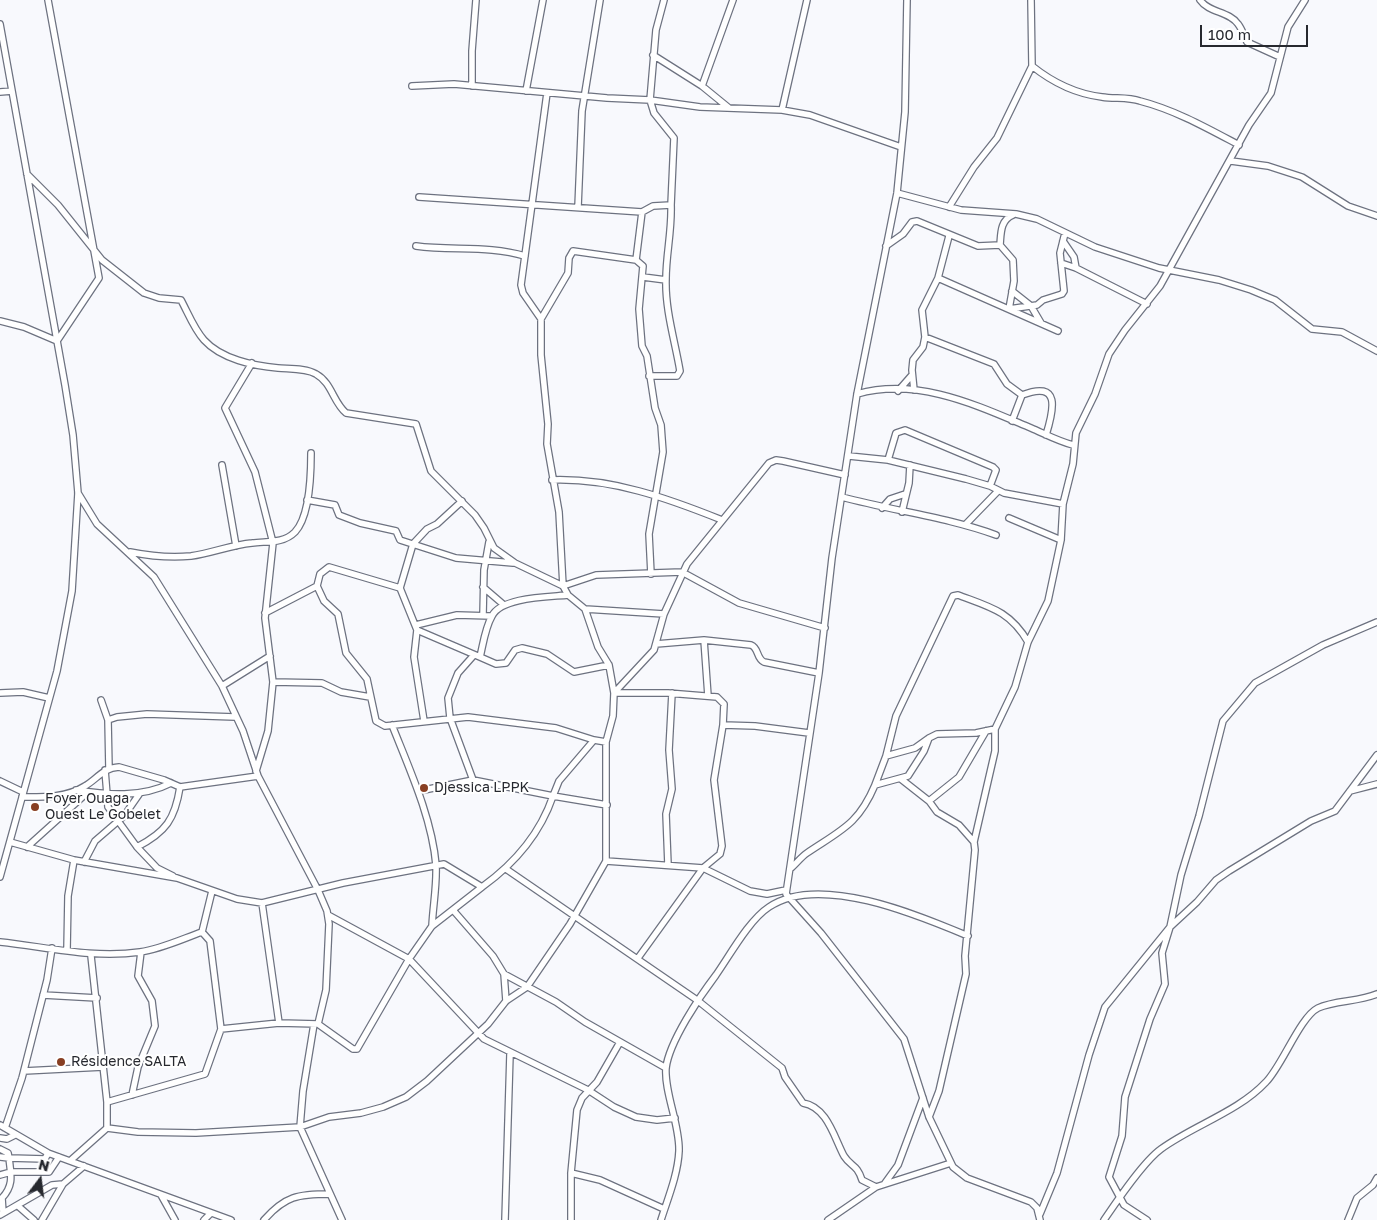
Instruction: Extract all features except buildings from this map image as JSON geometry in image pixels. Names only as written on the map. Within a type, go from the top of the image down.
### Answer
[{"type":"street","points":[[48,0],[99,278],[57,341]]},
{"type":"street","points":[[472,86],[472,51],[476,0]]},
{"type":"street","points":[[526,91],[543,0]]},
{"type":"street","points":[[578,207],[582,111],[600,0]]},
{"type":"street","points":[[649,376],[677,376],[680,371],[671,327],[666,280],[672,226],[674,138],[654,113],[650,100],[656,30],[664,0]]},
{"type":"street","points":[[702,86],[733,0]]},
{"type":"street","points":[[782,110],[807,0]]},
{"type":"street","points":[[661,1220],[676,1169],[679,1150],[666,1068],[672,1048],[697,1000],[754,922],[786,893],[819,673],[832,558],[845,475],[858,394],[897,193],[908,49],[907,0]]},
{"type":"street","points":[[949,207],[974,167],[997,138],[1032,66],[1031,0]]},
{"type":"street","points":[[1200,0],[1212,10],[1234,19],[1239,24],[1247,42],[1260,50],[1280,57]]},
{"type":"street","points":[[929,1116],[939,1091],[966,974],[976,861],[974,842],[995,751],[995,729],[1015,687],[1028,642],[1048,601],[1061,540],[1063,504],[1073,464],[1073,445],[1109,354],[1125,330],[1160,286],[1239,144],[1271,94],[1288,27],[1305,0]]},
{"type":"street","points":[[0,24],[73,435],[78,493],[72,591],[65,633],[0,874]]},
{"type":"street","points":[[653,55],[702,86],[729,108]]},
{"type":"street","points":[[1032,66],[1047,78],[1086,94],[1137,100],[1168,110],[1239,144]]},
{"type":"street","points":[[412,86],[436,84],[472,86],[650,100],[700,107],[782,110],[810,115],[901,147]]},
{"type":"street","points":[[0,92],[12,91]]},
{"type":"street","points":[[541,319],[523,293],[521,285],[534,204],[547,93]]},
{"type":"street","points":[[1231,160],[1268,166],[1302,177],[1348,206],[1377,216]]},
{"type":"street","points":[[27,174],[58,205],[102,260],[144,293],[159,298],[181,300],[204,341],[218,351],[252,363],[316,374],[327,383],[346,413],[416,424],[431,471],[462,501],[484,528],[489,542],[494,548],[515,563],[563,586],[596,575],[682,572],[739,603],[825,628]]},
{"type":"street","points":[[897,193],[962,210],[1016,214],[1037,219],[1095,247],[1168,270],[1219,280],[1251,290],[1275,300],[1312,329],[1342,332],[1377,351]]},
{"type":"street","points":[[418,197],[642,212],[652,206],[672,205]]},
{"type":"street","points":[[636,260],[642,212]]},
{"type":"street","points":[[1010,309],[1013,260],[1000,245],[1002,227],[1009,216],[1016,214]]},
{"type":"street","points":[[886,246],[903,234],[912,222],[916,221],[949,236],[978,246],[1000,245]]},
{"type":"street","points":[[1010,309],[1018,306],[1032,306],[1062,294],[1060,253],[1065,233]]},
{"type":"street","points":[[914,390],[912,375],[914,360],[923,347],[925,337],[922,310],[938,278],[949,236]]},
{"type":"street","points":[[1063,241],[1074,258],[1076,268]]},
{"type":"street","points":[[416,246],[479,250],[496,249],[525,256]]},
{"type":"street","points":[[107,1128],[138,1132],[196,1133],[300,1128],[329,1117],[360,1113],[383,1107],[406,1097],[427,1081],[488,1024],[506,1001],[526,987],[570,924],[606,861],[606,742],[613,716],[614,693],[609,665],[598,647],[585,609],[568,595],[563,586],[559,512],[547,444],[548,424],[541,355],[541,319],[568,273],[569,258],[573,251],[636,260],[643,266],[640,318],[642,346],[647,356],[649,376],[661,425],[664,452],[655,495],[650,534],[651,574]]},
{"type":"street","points":[[1061,263],[1076,268],[1147,304]]},
{"type":"street","points":[[643,277],[666,280]]},
{"type":"street","points":[[938,278],[1058,331]]},
{"type":"street","points":[[1012,290],[1032,306],[1041,323]]},
{"type":"street","points":[[0,320],[24,327],[57,341]]},
{"type":"street","points":[[925,337],[994,364],[1007,384],[1022,395]]},
{"type":"street","points":[[252,363],[225,408],[255,472],[273,543],[265,613],[274,682],[268,731],[257,774]]},
{"type":"street","points":[[898,391],[912,375]]},
{"type":"street","points":[[1012,420],[1022,395],[1039,389],[1045,390],[1052,397],[1051,419],[1046,435]]},
{"type":"street","points":[[858,394],[869,391],[914,390],[951,397],[1073,445]]},
{"type":"street","points":[[888,460],[896,433],[905,430],[994,467],[996,470],[990,486]]},
{"type":"street","points":[[130,552],[157,557],[178,557],[252,543],[273,543],[296,531],[307,500],[311,453]]},
{"type":"street","points":[[849,456],[888,460],[990,486],[998,491],[1063,504]]},
{"type":"street","points":[[614,693],[651,656],[664,614],[682,572],[691,558],[769,463],[776,460],[845,475]]},
{"type":"street","points":[[222,465],[236,546]]},
{"type":"street","points":[[902,512],[909,483],[910,465]]},
{"type":"street","points":[[552,480],[610,484],[655,495],[722,520]]},
{"type":"street","points":[[966,524],[998,491]]},
{"type":"street","points":[[78,493],[97,524],[130,552],[154,577],[222,686],[235,717],[243,730],[257,774],[318,890],[328,915],[326,990],[316,1024],[303,1091],[300,1128],[342,1220]]},
{"type":"street","points":[[882,508],[890,499],[905,494]]},
{"type":"street","points":[[842,497],[882,508],[966,524],[996,535]]},
{"type":"street","points":[[307,500],[330,503],[335,505],[339,515],[360,523],[396,531],[400,540],[456,558],[485,562],[515,563]]},
{"type":"street","points":[[424,721],[414,658],[416,628],[400,588],[414,544],[428,529],[437,524],[462,501]]},
{"type":"street","points":[[1009,518],[1061,540]]},
{"type":"street","points":[[483,615],[485,562],[489,542]]},
{"type":"street","points":[[400,588],[329,567],[320,574],[317,586],[324,601],[338,614],[346,654],[367,679],[376,721],[385,726],[468,717],[556,728],[606,742]]},
{"type":"street","points":[[265,613],[317,586]]},
{"type":"street","points":[[483,587],[504,605]]},
{"type":"street","points":[[473,780],[450,718],[449,694],[458,673],[477,656],[492,616],[504,605],[534,598],[568,595]]},
{"type":"street","points":[[790,869],[805,854],[840,833],[860,814],[875,785],[886,756],[896,716],[953,596],[958,595],[1004,613],[1020,627],[1028,642]]},
{"type":"street","points":[[585,609],[664,614]]},
{"type":"street","points":[[416,628],[457,615],[492,616]]},
{"type":"street","points":[[1146,1220],[1134,1214],[1119,1198],[1108,1177],[1122,1136],[1125,1097],[1150,1019],[1165,984],[1162,953],[1223,721],[1255,683],[1323,645],[1377,622]]},
{"type":"street","points":[[416,628],[496,664],[506,663],[515,650],[522,648],[547,654],[574,672],[609,665]]},
{"type":"street","points":[[656,644],[704,640],[751,645],[756,649],[760,660],[764,662],[819,673]]},
{"type":"street","points":[[704,640],[708,696]]},
{"type":"street","points":[[222,686],[270,656]]},
{"type":"street","points":[[274,682],[322,684],[341,692],[370,697]]},
{"type":"street","points":[[0,693],[23,692],[49,698]]},
{"type":"street","points":[[614,693],[672,693],[708,696],[717,697],[724,704],[723,725],[714,780],[722,846],[720,854],[703,868],[638,958]]},
{"type":"street","points":[[668,865],[666,814],[672,789],[669,750],[672,693]]},
{"type":"street","points":[[101,700],[108,720],[106,795],[108,806],[137,848],[157,868],[177,878],[212,891],[262,903],[436,864],[452,867],[482,887]]},
{"type":"street","points":[[108,720],[117,717],[146,714],[235,717]]},
{"type":"street","points":[[392,725],[419,791],[436,864],[432,926]]},
{"type":"street","points":[[723,725],[755,726],[809,734]]},
{"type":"street","points":[[886,756],[915,748],[937,734],[976,734],[995,729]]},
{"type":"street","points":[[928,801],[955,782],[986,731]]},
{"type":"street","points":[[875,785],[901,779],[913,770],[929,738]]},
{"type":"street","points":[[221,1029],[279,1022],[316,1024],[353,1049],[357,1049],[409,959],[432,926],[506,869],[538,830],[559,781],[594,740]]},
{"type":"street","points":[[1040,1217],[1057,1173],[1089,1055],[1105,1007],[1170,927],[1197,902],[1216,880],[1260,850],[1311,821],[1335,811],[1377,755]]},
{"type":"street","points":[[0,781],[22,794],[47,797],[76,790],[107,769],[119,767],[180,787],[257,774]]},
{"type":"street","points":[[901,779],[928,801],[938,812],[959,825],[974,842]]},
{"type":"street","points":[[419,791],[473,780],[607,805]]},
{"type":"street","points":[[76,790],[106,795],[140,793],[161,788],[171,783]]},
{"type":"street","points":[[1350,792],[1377,784]]},
{"type":"street","points":[[137,848],[154,839],[169,823],[177,807],[180,787]]},
{"type":"street","points":[[27,847],[88,792]]},
{"type":"street","points":[[84,862],[95,841],[118,823],[140,793]]},
{"type":"street","points":[[10,842],[74,860],[177,878]]},
{"type":"street","points":[[67,950],[68,896],[74,860]]},
{"type":"street","points":[[606,861],[703,868],[750,891],[767,894],[814,893],[882,904],[968,936]]},
{"type":"street","points":[[506,869],[575,914],[697,1000],[782,1068],[785,1077],[803,1103],[811,1104],[822,1114],[844,1156],[859,1170],[862,1180],[876,1187]]},
{"type":"street","points":[[202,932],[212,891]]},
{"type":"street","points":[[786,893],[827,940],[904,1040],[929,1116],[950,1163],[967,1178],[1030,1202],[1040,1217]]},
{"type":"street","points":[[262,903],[279,1022]]},
{"type":"street","points":[[453,910],[493,956],[504,974],[506,1001]]},
{"type":"street","points":[[328,915],[409,959],[484,1039],[510,1054],[588,1090],[614,1107],[636,1117],[657,1120],[674,1118]]},
{"type":"street","points":[[0,942],[67,950],[91,956],[141,952],[202,932]]},
{"type":"street","points":[[107,1102],[205,1074],[221,1029],[210,941],[202,932]]},
{"type":"street","points":[[52,948],[43,995],[24,1071],[2,1126],[48,1153],[71,1160],[210,1214],[231,1220]]},
{"type":"street","points":[[132,1095],[138,1067],[155,1026],[152,1001],[138,976],[141,952]]},
{"type":"street","points":[[71,1160],[107,1128],[107,1102],[91,956]]},
{"type":"street","points":[[504,974],[556,1002],[584,1022],[666,1068]]},
{"type":"street","points":[[1104,1220],[1119,1198],[1159,1150],[1252,1095],[1267,1081],[1312,1013],[1327,1005],[1364,1000],[1377,994]]},
{"type":"street","points":[[43,995],[97,998]]},
{"type":"street","points":[[571,1220],[570,1173],[577,1110],[588,1090],[597,1082],[620,1042]]},
{"type":"street","points":[[505,1220],[510,1054]]},
{"type":"street","points":[[24,1071],[103,1067]]},
{"type":"street","points":[[885,1183],[898,1165],[923,1098]]},
{"type":"street","points":[[0,1138],[7,1139],[15,1135]]},
{"type":"street","points":[[0,1149],[6,1151],[9,1158],[12,1180],[9,1191],[2,1198],[2,1214],[52,1185],[62,1184]]},
{"type":"street","points":[[0,1157],[45,1159],[48,1153]]},
{"type":"street","points":[[0,1175],[11,1172],[49,1172],[59,1157]]},
{"type":"street","points":[[828,1220],[876,1187],[950,1163]]},
{"type":"street","points":[[42,1220],[62,1184],[84,1166]]},
{"type":"street","points":[[570,1173],[600,1180],[664,1209]]},
{"type":"street","points":[[1348,1220],[1357,1198],[1375,1183],[1377,1178]]},
{"type":"street","points":[[264,1220],[278,1204],[296,1197],[330,1194]]},
{"type":"street","points":[[161,1195],[175,1220]]},
{"type":"street","points":[[18,1206],[34,1220]]},
{"type":"street","points":[[204,1220],[210,1214]]},
{"type":"place","name":"Djessica LPPK","points":[[424,788]]},
{"type":"place","name":"Foyer Ouaga Ouest Le Gobelet","points":[[35,807]]},
{"type":"place","name":"Résidence SALTA","points":[[61,1062]]}]
